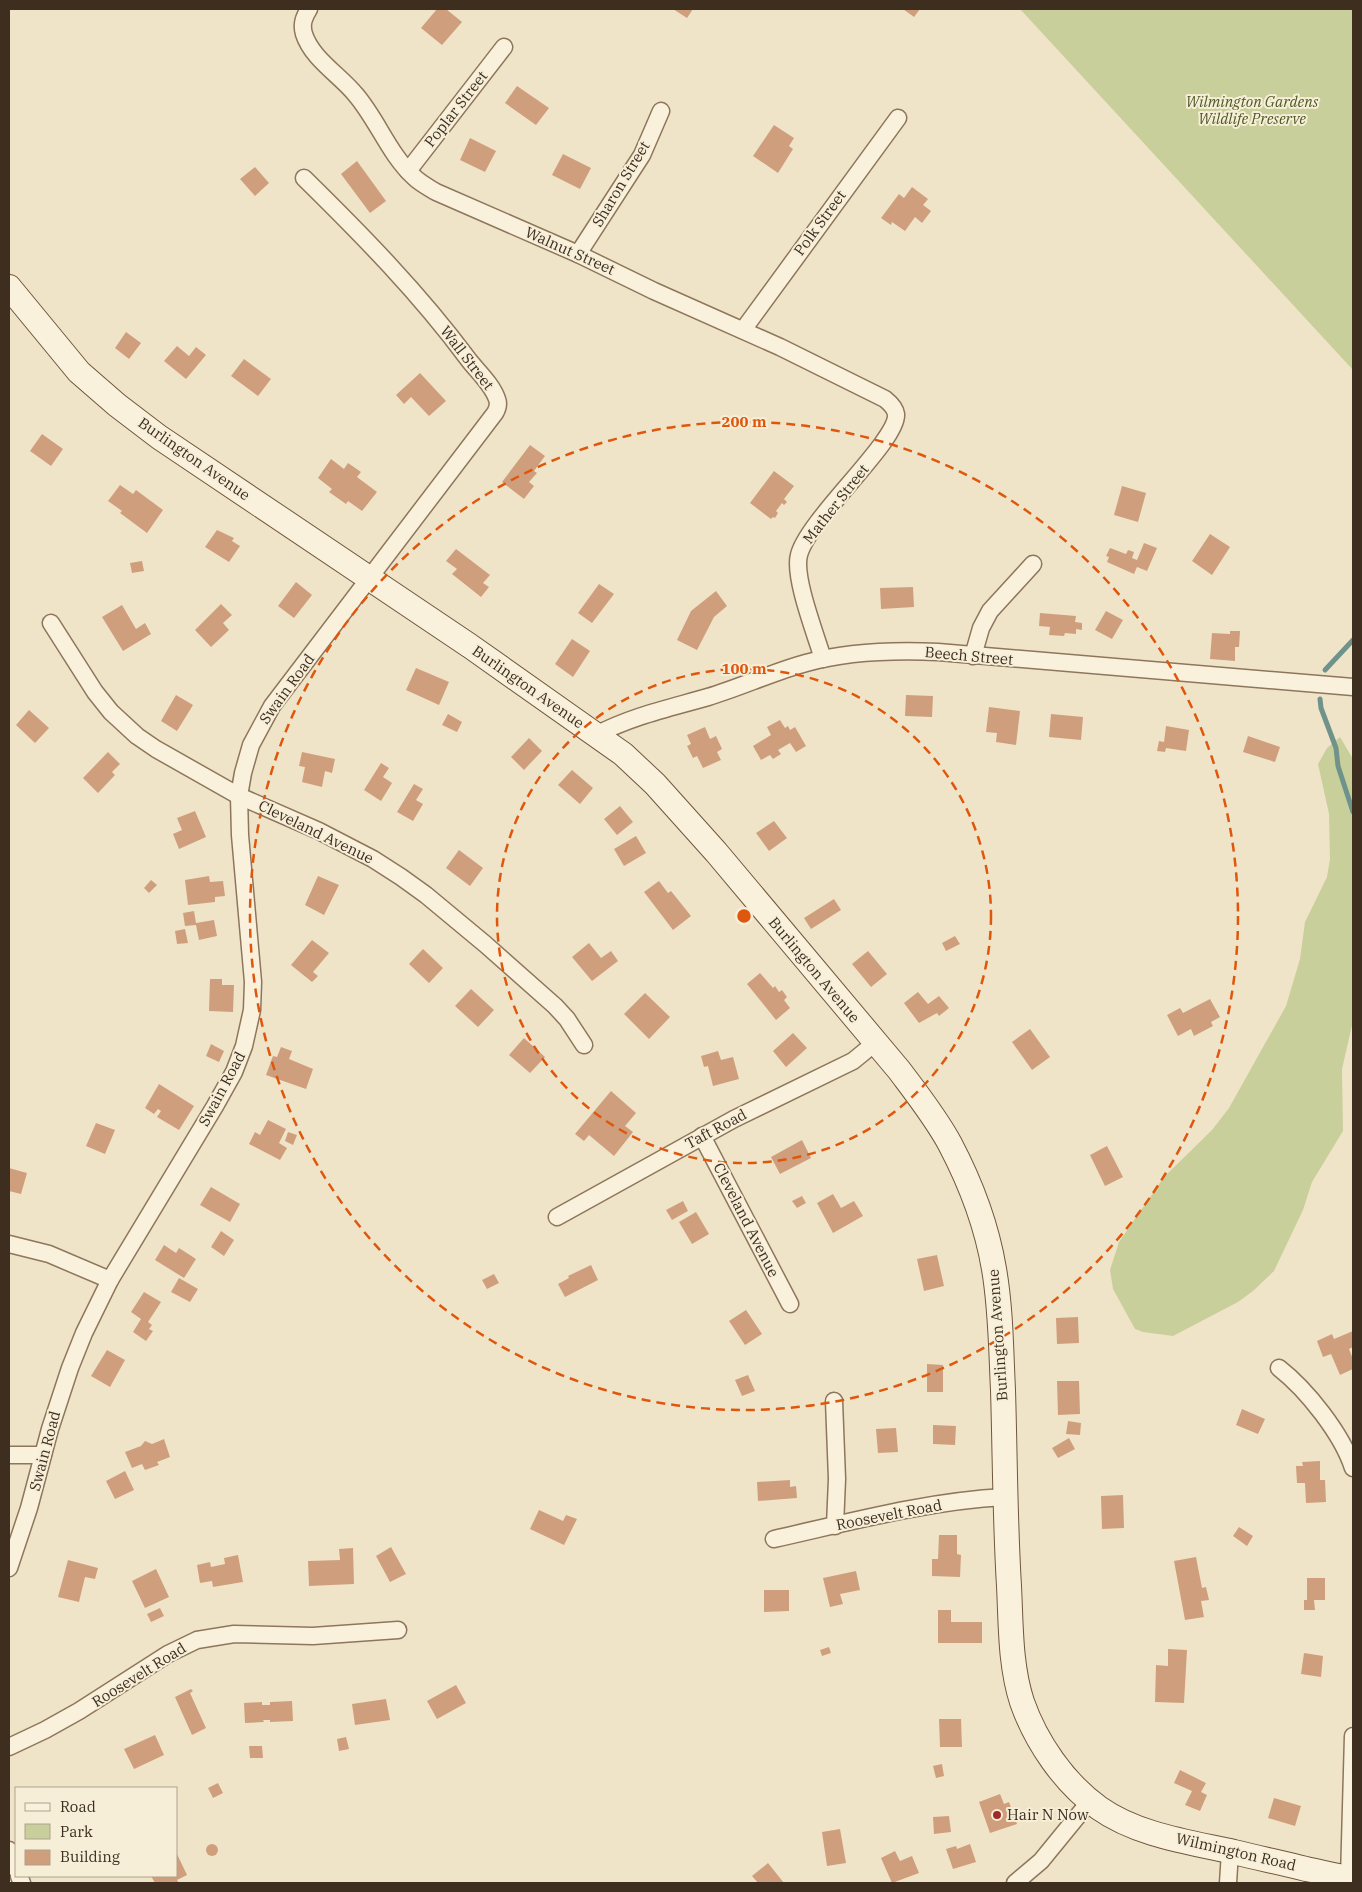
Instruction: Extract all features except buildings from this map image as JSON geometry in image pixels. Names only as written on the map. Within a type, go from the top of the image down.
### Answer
[{"type":"main road","name":"Burlington Avenue","points":[[9,286],[79,372],[117,405],[159,437],[371,579],[622,754],[655,784],[716,852],[918,1095],[949,1144],[975,1204],[987,1238],[994,1268],[1002,1376],[1011,1634],[1019,1692],[1026,1711],[1047,1751],[1069,1780],[1099,1808],[1120,1820]]},
{"type":"main road","name":"Wilmington Road","points":[[1120,1820],[1151,1832],[1230,1852],[1351,1878]]},
{"type":"street","name":"Walnut Street","points":[[306,16],[304,34],[311,48],[356,94],[395,155],[414,178],[436,192],[578,254],[654,291],[743,330],[886,399],[896,413]]},
{"type":"street","name":"Poplar Street","points":[[408,171],[504,47]]},
{"type":"street","name":"Sharon Street","points":[[578,254],[642,155],[661,111]]},
{"type":"street","name":"Polk Street","points":[[743,330],[898,118]]},
{"type":"street","name":"Wall Street","points":[[304,178],[360,232],[406,282],[454,339],[495,395],[498,402],[496,413],[371,579]]},
{"type":"street","name":"Mather Street","points":[[822,659],[799,579],[799,555],[813,530],[886,438],[896,420],[896,413]]},
{"type":"street","points":[[973,656],[981,628],[990,611],[1033,564]]},
{"type":"street","name":"Swain Road","points":[[9,1568],[29,1508],[70,1368],[84,1333],[110,1280],[215,1106],[238,1064],[247,1037],[252,1010],[254,982],[240,835],[239,796],[243,772],[251,745],[266,715],[371,579]]},
{"type":"street","name":"Cleveland Avenue","points":[[51,623],[96,692],[111,712],[127,728],[156,749],[239,796],[319,831],[401,877],[485,944],[555,1006],[567,1019],[584,1045]]},
{"type":"street","name":"Beech Street","points":[[596,735],[632,718],[709,696],[791,667],[822,659],[902,650],[1353,687]]},
{"type":"street","name":"Taft Road","points":[[557,1217],[702,1136],[853,1060],[875,1043]]},
{"type":"street","name":"Cleveland Avenue","points":[[702,1136],[790,1304]]},
{"type":"street","points":[[9,1244],[49,1254],[110,1280]]},
{"type":"street","points":[[1278,1368],[1301,1388],[1327,1421],[1345,1449],[1353,1468]]},
{"type":"street","points":[[834,1400],[838,1478],[835,1526]]},
{"type":"street","points":[[9,1455],[43,1455]]},
{"type":"street","name":"Roosevelt Road","points":[[774,1540],[936,1505],[973,1499],[1005,1497]]},
{"type":"street","name":"Roosevelt Road","points":[[9,1747],[54,1726],[168,1654],[197,1640],[234,1634],[312,1636],[398,1630]]},
{"type":"street","points":[[1351,1878],[1353,1736]]},
{"type":"street","points":[[1015,1883],[1041,1861],[1090,1800]]},
{"type":"street","points":[[9,1850],[15,1866]]},
{"type":"street","points":[[1228,1883],[1230,1852]]},
{"type":"green space","name":"Wilmington Gardens Wildlife Preserve","points":[[1020,9],[1353,9],[1353,370]]},
{"type":"green space","points":[[1340,737],[1353,759],[1353,1021],[1342,1069],[1343,1131],[1312,1182],[1303,1210],[1274,1271],[1238,1302],[1173,1336],[1143,1332],[1135,1329],[1113,1289],[1110,1270],[1119,1242],[1164,1177],[1212,1130],[1229,1108],[1286,1006],[1300,959],[1305,922],[1327,877],[1330,859],[1329,814],[1318,764],[1327,748]]},
{"type":"waterway","points":[[1325,670],[1353,640]]},
{"type":"waterway","points":[[1320,699],[1321,708],[1336,748],[1338,766],[1353,812]]},
{"type":"place","name":"Hair N Now","points":[[997,1815]]}]
